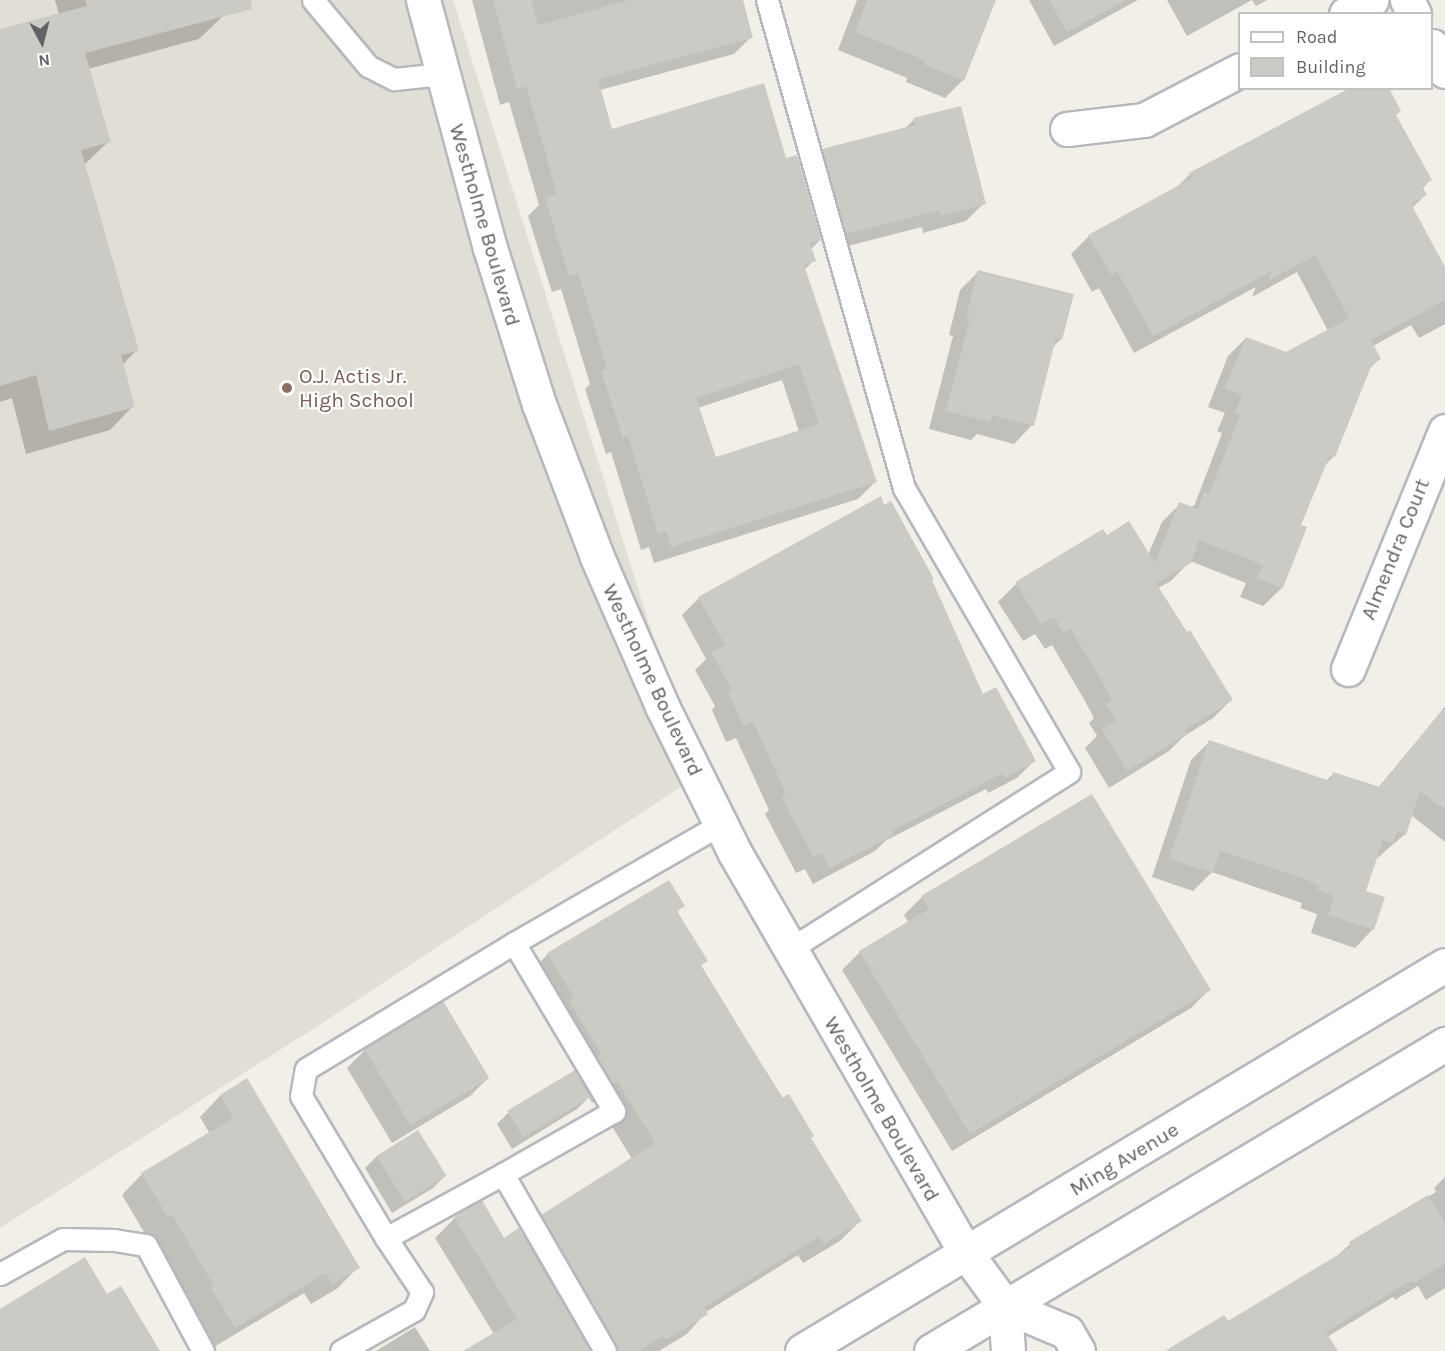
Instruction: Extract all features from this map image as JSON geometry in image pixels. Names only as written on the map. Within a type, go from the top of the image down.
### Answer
[{"type":"street","name":"Westholme Boulevard","points":[[423,0],[490,248],[543,415],[601,567],[662,706],[721,824],[790,950],[966,1253],[1005,1306]]},
{"type":"street","points":[[1350,12],[1371,0]]},
{"type":"street","points":[[1433,50],[1445,71]]},
{"type":"street","points":[[1066,129],[1144,120],[1238,71]]},
{"type":"street","name":"Almendra Court","points":[[1347,669],[1445,431]]},
{"type":"street","name":"Ming Avenue","points":[[802,1351],[1445,965]]},
{"type":"street","points":[[931,1351],[1445,1044]]},
{"type":"street","points":[[1005,1306],[1008,1351]]},
{"type":"street","points":[[1005,1306],[1067,1332],[1078,1351]]},
{"type":"lane","points":[[313,0],[368,66],[394,79],[443,74]]},
{"type":"lane","points":[[767,0],[904,488],[1069,772],[790,950]]},
{"type":"lane","points":[[341,1351],[414,1310],[422,1292],[386,1238],[301,1096],[306,1070],[514,943],[721,824]]},
{"type":"lane","points":[[386,1238],[614,1111],[514,943]]},
{"type":"lane","points":[[503,1174],[605,1351]]},
{"type":"lane","points":[[0,1274],[63,1239],[114,1240],[146,1245],[203,1351]]},
{"type":"shaded area","name":"O.J. Actis Jr. High School","points":[[0,0],[453,0],[697,776],[316,1027],[0,1228]]},
{"type":"building","points":[[85,0],[251,0],[252,9],[85,53],[111,142],[81,150],[139,351],[121,355],[135,407],[49,431],[36,375],[0,386],[0,29],[87,6]]},
{"type":"building","points":[[493,0],[531,0],[538,25],[629,0],[743,0],[753,38],[598,79],[612,129],[764,83],[786,158],[797,155],[821,240],[810,243],[816,261],[804,265],[877,482],[671,547],[666,531],[658,534],[628,436],[623,438],[601,371],[607,368],[578,273],[569,276],[555,231],[545,197],[557,194],[526,86],[517,89]],"holes":[[[799,364],[819,424],[716,457],[696,398]]]},
{"type":"building","points":[[867,0],[996,0],[964,81],[923,64],[924,60],[855,32]]},
{"type":"building","points":[[1049,0],[1126,0],[1067,32]]},
{"type":"building","points":[[1346,90],[1390,90],[1401,111],[1396,115],[1432,180],[1422,186],[1427,195],[1411,204],[1445,267],[1445,300],[1371,340],[1381,359],[1372,364],[1335,457],[1330,455],[1301,525],[1307,527],[1283,588],[1257,578],[1263,565],[1199,540],[1191,563],[1156,583],[1187,632],[1190,630],[1233,700],[1183,731],[1189,733],[1127,771],[1102,729],[1116,720],[1106,704],[1112,700],[1103,683],[1070,628],[1064,633],[1054,617],[1041,624],[1015,582],[1103,529],[1107,535],[1129,521],[1155,563],[1179,502],[1198,509],[1204,492],[1209,494],[1240,415],[1235,413],[1242,395],[1225,388],[1246,337],[1286,352],[1349,318],[1315,255],[1268,281],[1272,271],[1153,336],[1117,271],[1111,275],[1088,235],[1192,178],[1189,173]]},
{"type":"building","points":[[961,106],[986,204],[941,216],[940,210],[846,234],[822,149],[915,125],[913,118]]},
{"type":"building","points":[[978,270],[1074,294],[1062,340],[1056,338],[1034,426],[992,415],[990,422],[946,411],[970,318],[966,317]]},
{"type":"building","points":[[881,496],[884,505],[891,501],[934,579],[932,580],[983,694],[996,687],[1036,761],[1005,778],[1003,773],[892,831],[894,835],[830,868],[822,853],[813,857],[781,796],[786,794],[753,722],[743,726],[728,692],[732,690],[711,652],[725,645],[698,597]]},
{"type":"building","points":[[1445,706],[1445,810],[1420,791],[1406,835],[1397,831],[1393,843],[1383,840],[1366,891],[1385,897],[1374,930],[1328,915],[1334,896],[1317,890],[1319,885],[1299,877],[1220,851],[1213,873],[1169,859],[1209,740],[1330,781],[1333,772],[1380,787]]},
{"type":"building","points":[[1092,794],[1211,990],[970,1134],[859,951],[929,909],[921,896]]},
{"type":"building","points":[[669,880],[685,906],[677,911],[708,961],[701,965],[782,1098],[789,1094],[814,1136],[811,1138],[862,1221],[824,1244],[819,1237],[704,1307],[708,1314],[666,1340],[663,1336],[638,1351],[618,1351],[541,1215],[655,1143],[617,1081],[613,1084],[597,1057],[601,1054],[569,1001],[574,998],[547,953]]},
{"type":"building","points":[[443,1001],[489,1078],[410,1126],[364,1048]]},
{"type":"building","points":[[575,1070],[591,1097],[523,1137],[507,1111]]},
{"type":"building","points":[[247,1078],[360,1268],[332,1284],[326,1273],[235,1328],[211,1288],[214,1286],[172,1215],[168,1217],[141,1173],[233,1118],[220,1095]]},
{"type":"building","points":[[418,1130],[447,1176],[405,1202],[376,1156]]},
{"type":"building","points":[[1428,1195],[1445,1223],[1445,1264],[1414,1283],[1412,1280],[1326,1332],[1338,1351],[1165,1351],[1224,1315],[1228,1321],[1351,1247],[1349,1242]]},
{"type":"building","points":[[482,1200],[504,1238],[519,1228],[590,1351],[463,1351],[517,1319],[454,1217]]},
{"type":"building","points":[[85,1257],[107,1294],[121,1286],[160,1351],[0,1351],[0,1309]]},
{"type":"place","name":"O.J. Actis Jr. High School","points":[[287,388]]}]
